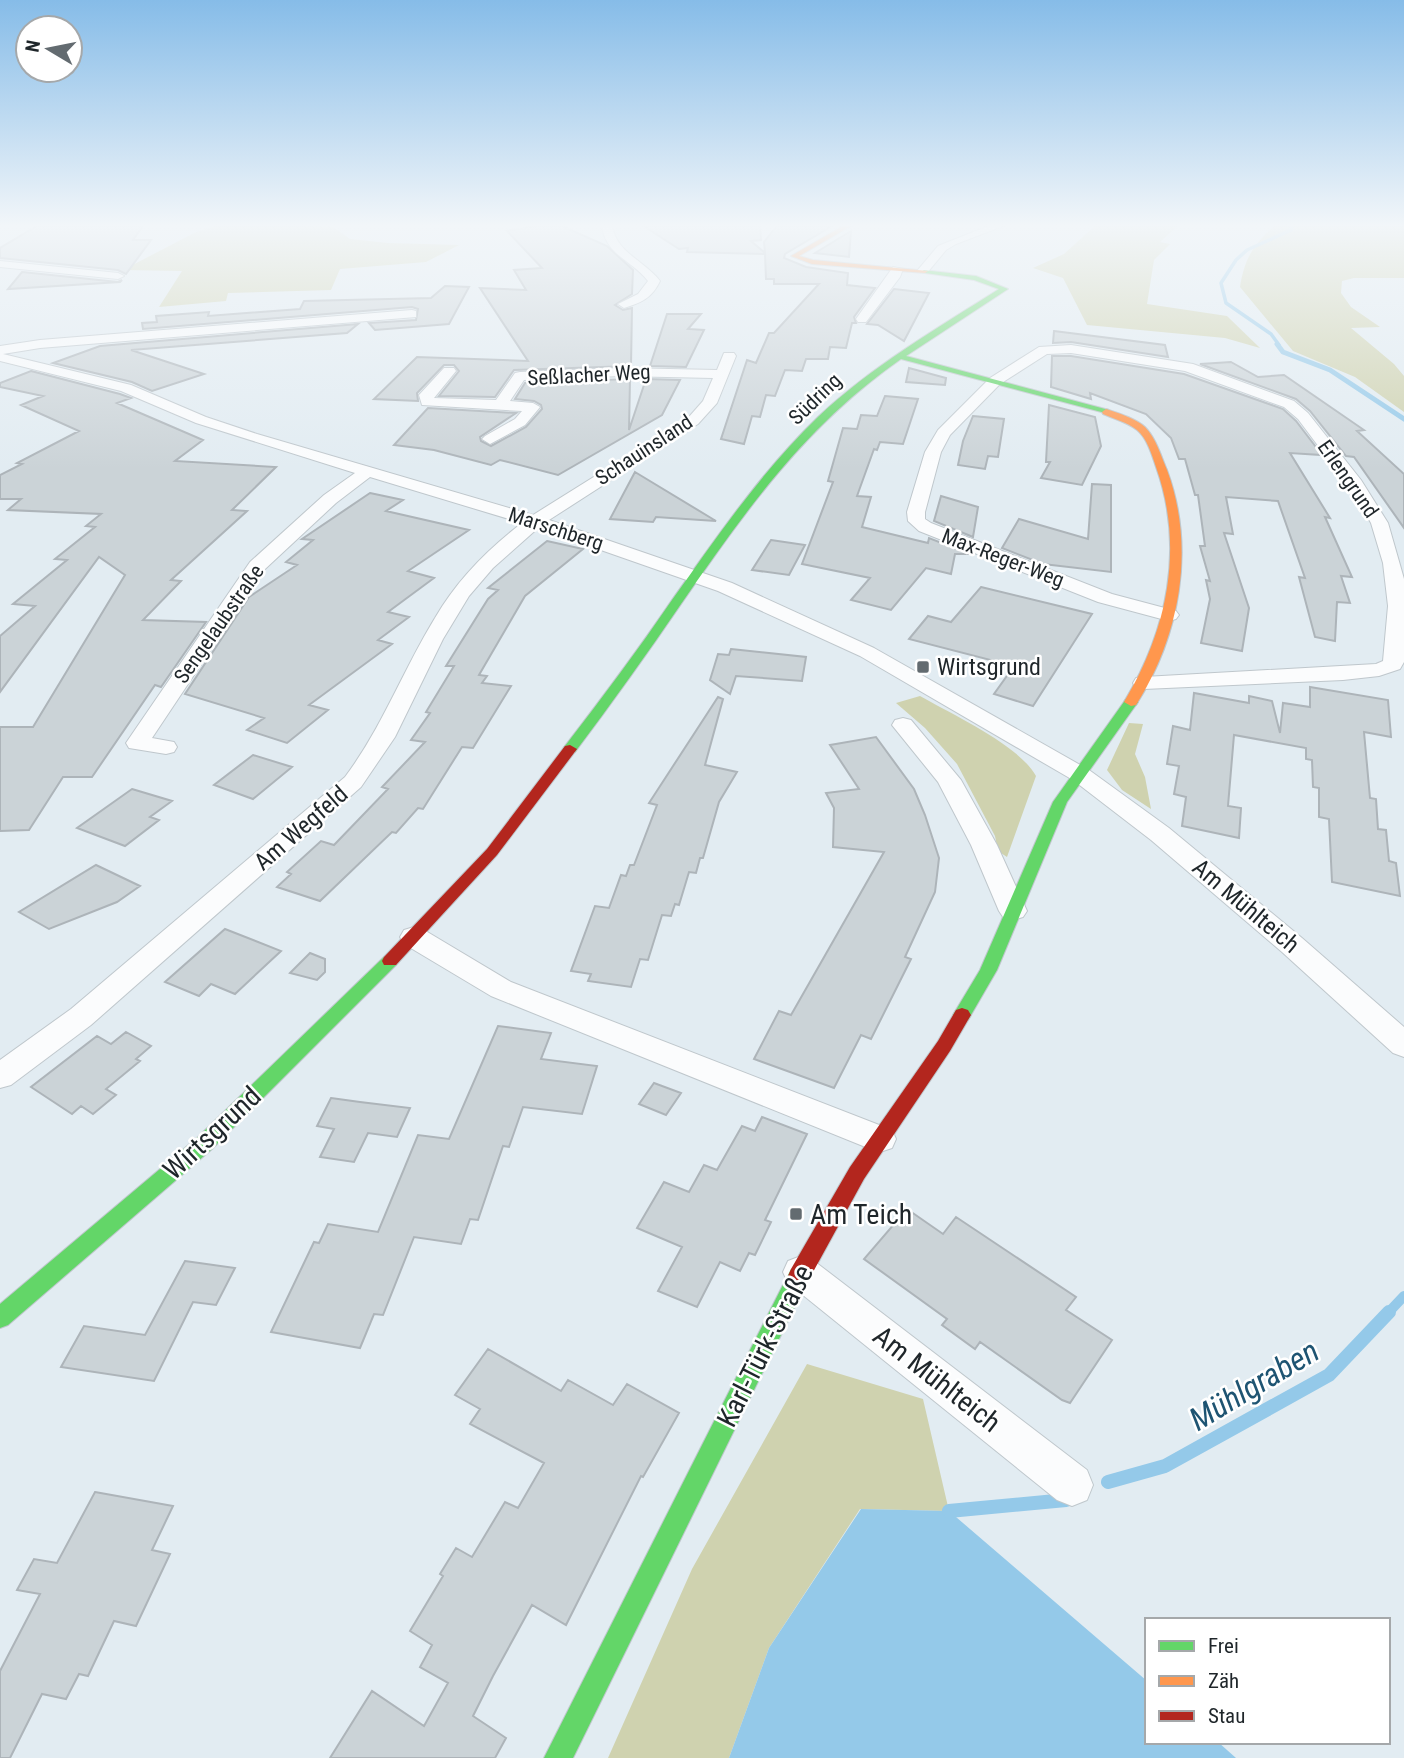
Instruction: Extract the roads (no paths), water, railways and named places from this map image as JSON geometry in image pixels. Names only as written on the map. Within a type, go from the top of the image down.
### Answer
[{"type":"street","points":[[862,319],[873,305]]},
{"type":"street","name":"Südring","points":[[694,575],[768,476],[822,418],[898,356],[978,305]]},
{"type":"street","points":[[0,350],[40,344],[412,314]]},
{"type":"street","name":"Erlengrund","points":[[995,381],[1044,350],[1063,349],[1188,367],[1272,397],[1289,404],[1303,415],[1371,507],[1384,533],[1396,588],[1398,645],[1393,665],[1379,670],[1343,674],[1144,683]]},
{"type":"street","name":"Schauinsland","points":[[533,521],[693,421],[710,403],[729,356]]},
{"type":"street","name":"Karl-Türk-Straße","points":[[558,1758],[801,1272],[880,1139],[944,1046],[988,970],[1060,802],[1144,683],[1169,615],[1177,580],[1174,509],[1165,474],[1146,434],[1127,419],[898,356]]},
{"type":"street","name":"Marschberg","points":[[0,357],[106,382],[226,428],[533,521],[694,575],[772,607],[867,652],[1081,775]]},
{"type":"street","name":"Seßlacher Weg","points":[[449,371],[426,395],[427,402],[500,405],[520,376],[596,372],[722,374]]},
{"type":"street","name":"Max-Reger-Weg","points":[[995,381],[943,433],[933,452],[916,512],[917,521],[957,541],[1105,598],[1169,615]]},
{"type":"street","points":[[490,439],[520,422],[533,407],[500,405]]},
{"type":"street","name":"Sengelaubstraße","points":[[166,747],[137,743],[257,566],[330,499],[368,471]]},
{"type":"street","name":"Am Wegfeld","points":[[0,1076],[81,1017],[354,782],[373,759],[437,631],[462,592],[533,521]]},
{"type":"street","name":"Wirtsgrund","points":[[0,1318],[205,1143],[414,937],[492,852],[625,677],[694,575]]},
{"type":"street","points":[[903,725],[949,780],[984,845],[1013,911]]},
{"type":"street","name":"Am Mühlteich","points":[[1081,775],[1160,834],[1292,944],[1404,1045]]},
{"type":"street","points":[[414,937],[500,989],[880,1139]]},
{"type":"street","name":"Am Mühlteich","points":[[801,1272],[1072,1485]]},
{"type":"water","points":[[861,1509],[949,1511],[1145,1679],[1145,1744],[1220,1744],[1236,1758],[729,1758],[769,1648]]},
{"type":"waterway","name":"Mühlgraben","points":[[1229,305],[1271,334],[1279,345]]},
{"type":"waterway","name":"Mühlgraben","points":[[1277,344],[1283,352],[1330,370],[1404,419]]},
{"type":"waterway","name":"Mühlgraben","points":[[1387,1314],[1404,1296]]},
{"type":"waterway","name":"Mühlgraben","points":[[1108,1482],[1165,1466],[1329,1375],[1389,1312]]},
{"type":"waterway","name":"Mühlgraben","points":[[949,1511],[1066,1500]]},
{"type":"place","name":"Wirtsgrund","points":[[923,667]]},
{"type":"place","name":"Am Teich","points":[[796,1214]]}]
